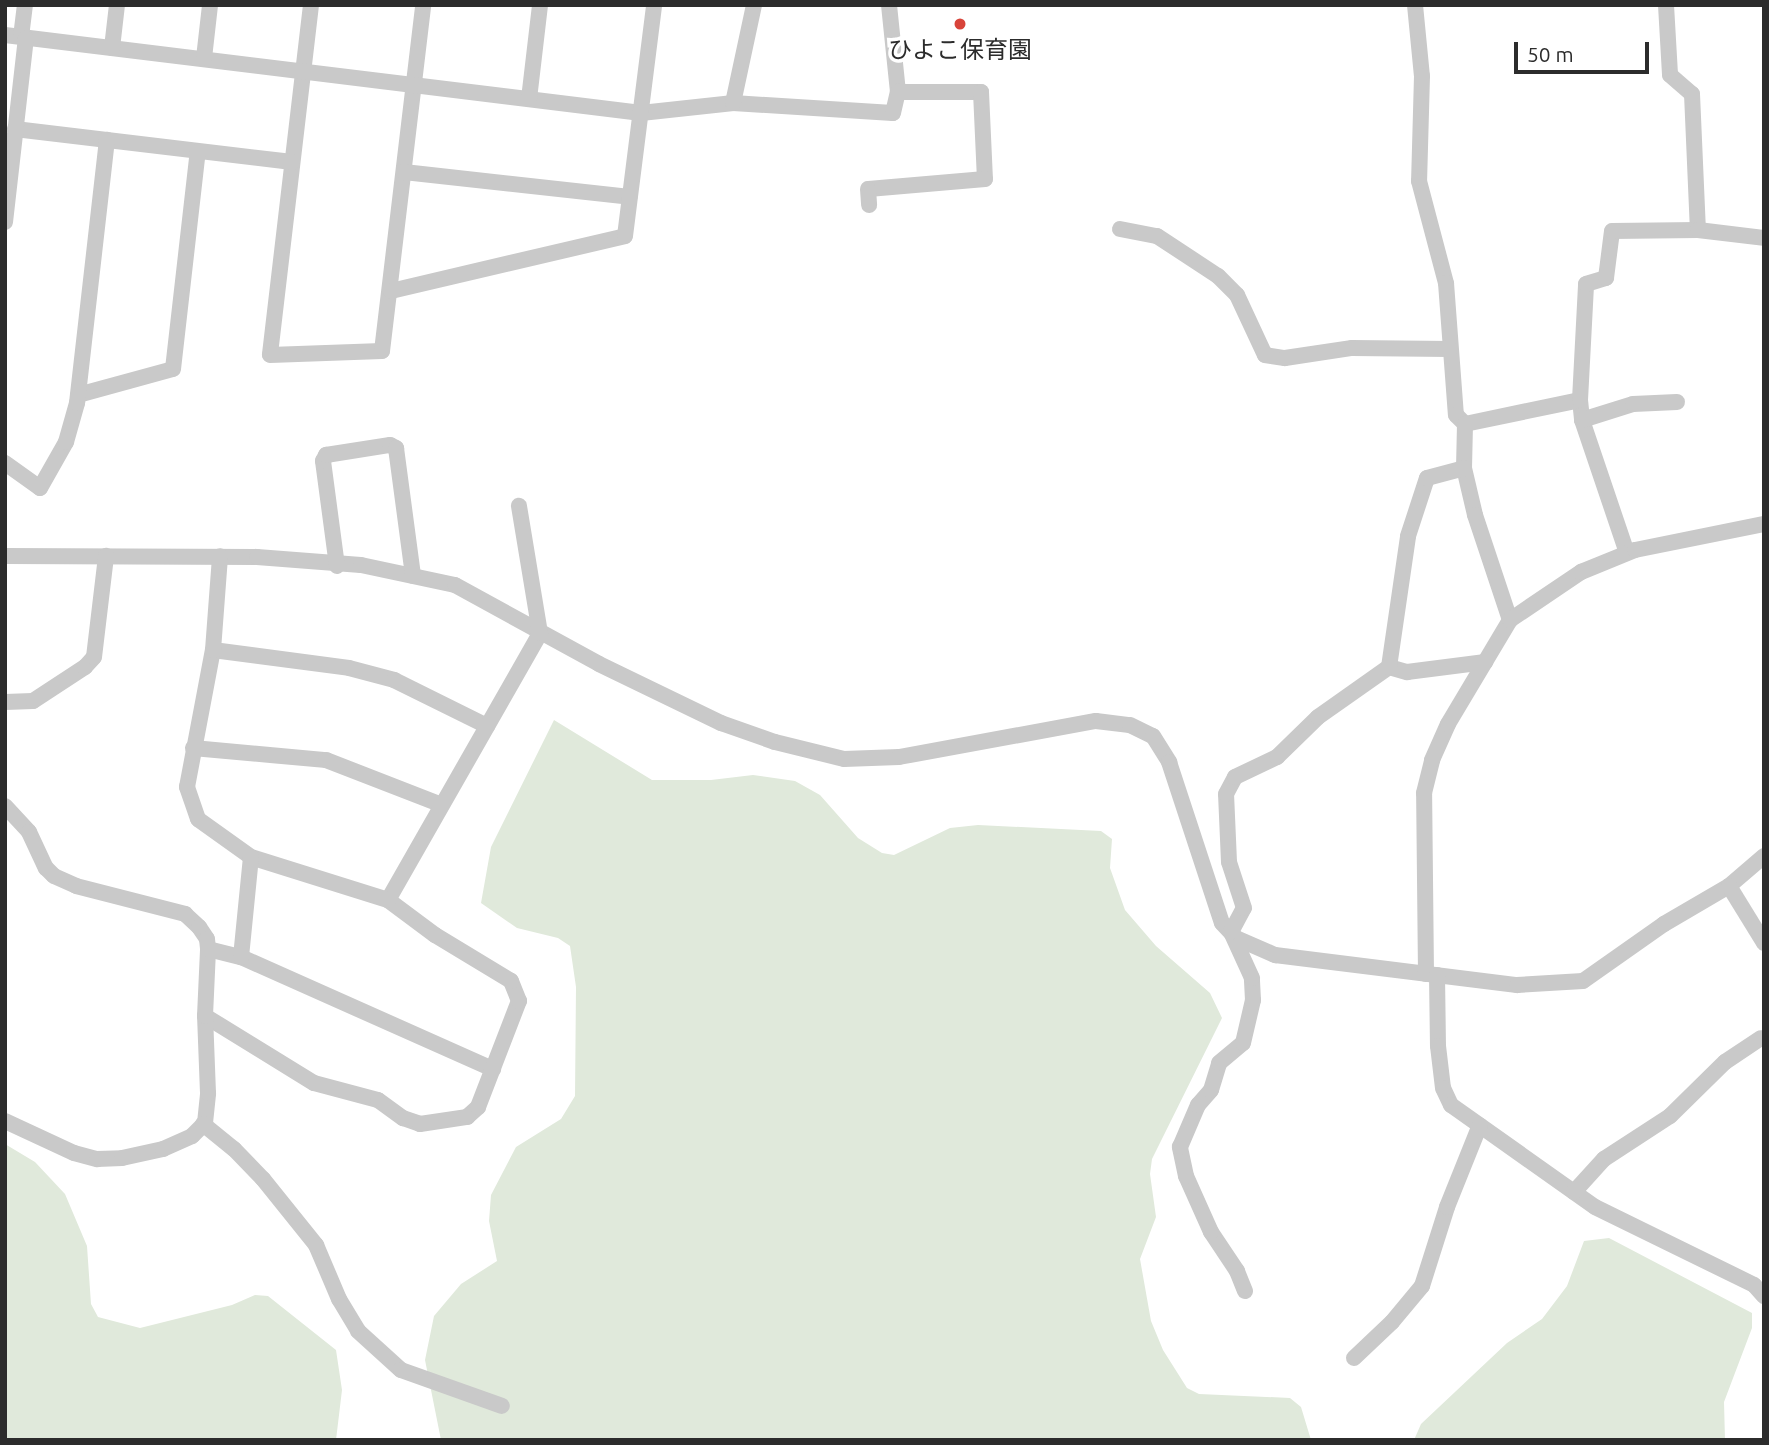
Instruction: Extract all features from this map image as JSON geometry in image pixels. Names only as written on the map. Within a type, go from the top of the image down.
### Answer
[{"type":"street","points":[[5,222],[15,129],[18,37],[25,5]]},
{"type":"street","points":[[112,48],[117,5]]},
{"type":"street","points":[[204,58],[210,5]]},
{"type":"street","points":[[311,5],[270,355],[382,351],[423,5]]},
{"type":"street","points":[[529,99],[540,5]]},
{"type":"street","points":[[391,291],[625,236],[654,5]]},
{"type":"street","points":[[733,103],[754,5]]},
{"type":"street","points":[[18,37],[641,113],[733,103],[892,113],[898,92],[889,5]]},
{"type":"street","points":[[1415,5],[1422,76],[1419,181],[1446,284],[1456,415],[1465,424],[1464,468],[1475,515],[1510,620]]},
{"type":"street","points":[[1666,5],[1670,75],[1692,94],[1698,230]]},
{"type":"street","points":[[869,205],[868,189],[985,179],[981,92],[898,92]]},
{"type":"street","points":[[15,129],[292,162]]},
{"type":"street","points":[[5,463],[40,488],[66,442],[78,395],[107,140]]},
{"type":"street","points":[[78,395],[173,369],[198,151]]},
{"type":"street","points":[[404,172],[630,197]]},
{"type":"street","points":[[1120,229],[1157,236],[1218,276],[1237,295],[1265,355],[1285,358],[1352,348],[1450,348]]},
{"type":"street","points":[[1626,553],[1582,420],[1580,400],[1586,284],[1606,278],[1612,231],[1698,230],[1764,238]]},
{"type":"street","points":[[1465,424],[1580,400]]},
{"type":"street","points":[[1582,420],[1633,404],[1677,402]]},
{"type":"street","points":[[337,566],[323,461],[327,455],[390,445],[396,448],[413,576]]},
{"type":"street","points":[[1231,932],[1244,908],[1229,862],[1226,794],[1235,777],[1277,757],[1318,718],[1389,667],[1408,536],[1427,478],[1464,468]]},
{"type":"street","points":[[388,900],[540,633],[519,506]]},
{"type":"street","points":[[1764,524],[1626,553],[1581,572],[1510,620],[1448,724],[1432,760],[1424,793],[1435,1012],[1443,1088],[1451,1105],[1595,1207],[1754,1285],[1764,1296]]},
{"type":"street","points":[[5,556],[220,556],[337,566],[361,565],[455,585],[540,633],[721,723],[775,742],[844,758],[899,757],[1096,721],[1130,725],[1153,736],[1169,762],[1222,923],[1236,938],[1275,955],[1517,985],[1583,981],[1664,924],[1729,886],[1764,856]]},
{"type":"street","points":[[5,702],[33,701],[85,667],[94,657],[106,556]]},
{"type":"street","points":[[205,1016],[314,1083],[377,1101],[403,1118],[420,1124],[467,1117],[478,1107],[519,1001],[512,981],[435,935],[388,900],[251,857],[198,819],[187,787],[212,650],[220,556]]},
{"type":"street","points":[[212,650],[349,668],[394,680],[487,726]]},
{"type":"street","points":[[1389,667],[1407,672],[1485,662]]},
{"type":"street","points":[[193,748],[326,760],[442,805]]},
{"type":"street","points":[[5,806],[29,832],[46,868],[54,876],[76,886],[185,914],[207,939],[208,949],[205,1016],[208,1093],[203,1124],[192,1136],[163,1149],[122,1158],[97,1159],[74,1153],[5,1121]]},
{"type":"street","points":[[242,957],[251,857]]},
{"type":"street","points":[[1729,886],[1764,943]]},
{"type":"street","points":[[1231,932],[1252,978],[1253,1000],[1249,1028],[1243,1043],[1219,1063],[1211,1090],[1198,1105],[1180,1147],[1186,1175],[1211,1232],[1237,1271],[1245,1291]]},
{"type":"street","points":[[208,949],[242,957],[493,1069]]},
{"type":"street","points":[[1574,1192],[1604,1159],[1670,1116],[1725,1062],[1763,1038]]},
{"type":"street","points":[[203,1124],[253,1169],[316,1245],[339,1299],[358,1331],[401,1370],[502,1406]]},
{"type":"street","points":[[1354,1358],[1392,1322],[1422,1286],[1447,1207],[1480,1125]]},
{"type":"shaded area","points":[[554,720],[652,780],[711,780],[753,775],[795,781],[820,795],[858,838],[882,853],[894,855],[950,828],[978,825],[1101,831],[1112,839],[1110,868],[1125,910],[1156,946],[1210,993],[1222,1018],[1152,1159],[1150,1174],[1156,1217],[1140,1259],[1151,1321],[1163,1350],[1187,1388],[1199,1394],[1290,1398],[1301,1407],[1311,1440],[441,1440],[425,1360],[434,1316],[461,1284],[497,1261],[489,1221],[491,1195],[516,1147],[561,1119],[575,1096],[576,987],[570,946],[558,938],[517,928],[481,903],[491,847]]},
{"type":"shaded area","points":[[5,1144],[35,1162],[65,1194],[87,1246],[91,1304],[98,1317],[140,1328],[232,1305],[255,1295],[268,1296],[336,1350],[342,1390],[336,1440],[5,1440]]},
{"type":"shaded area","points":[[1609,1238],[1752,1313],[1752,1328],[1724,1402],[1725,1440],[1414,1440],[1421,1424],[1507,1343],[1542,1319],[1567,1286],[1584,1241]]},
{"type":"place","name":"ひよこ保育園","points":[[960,24]]}]
